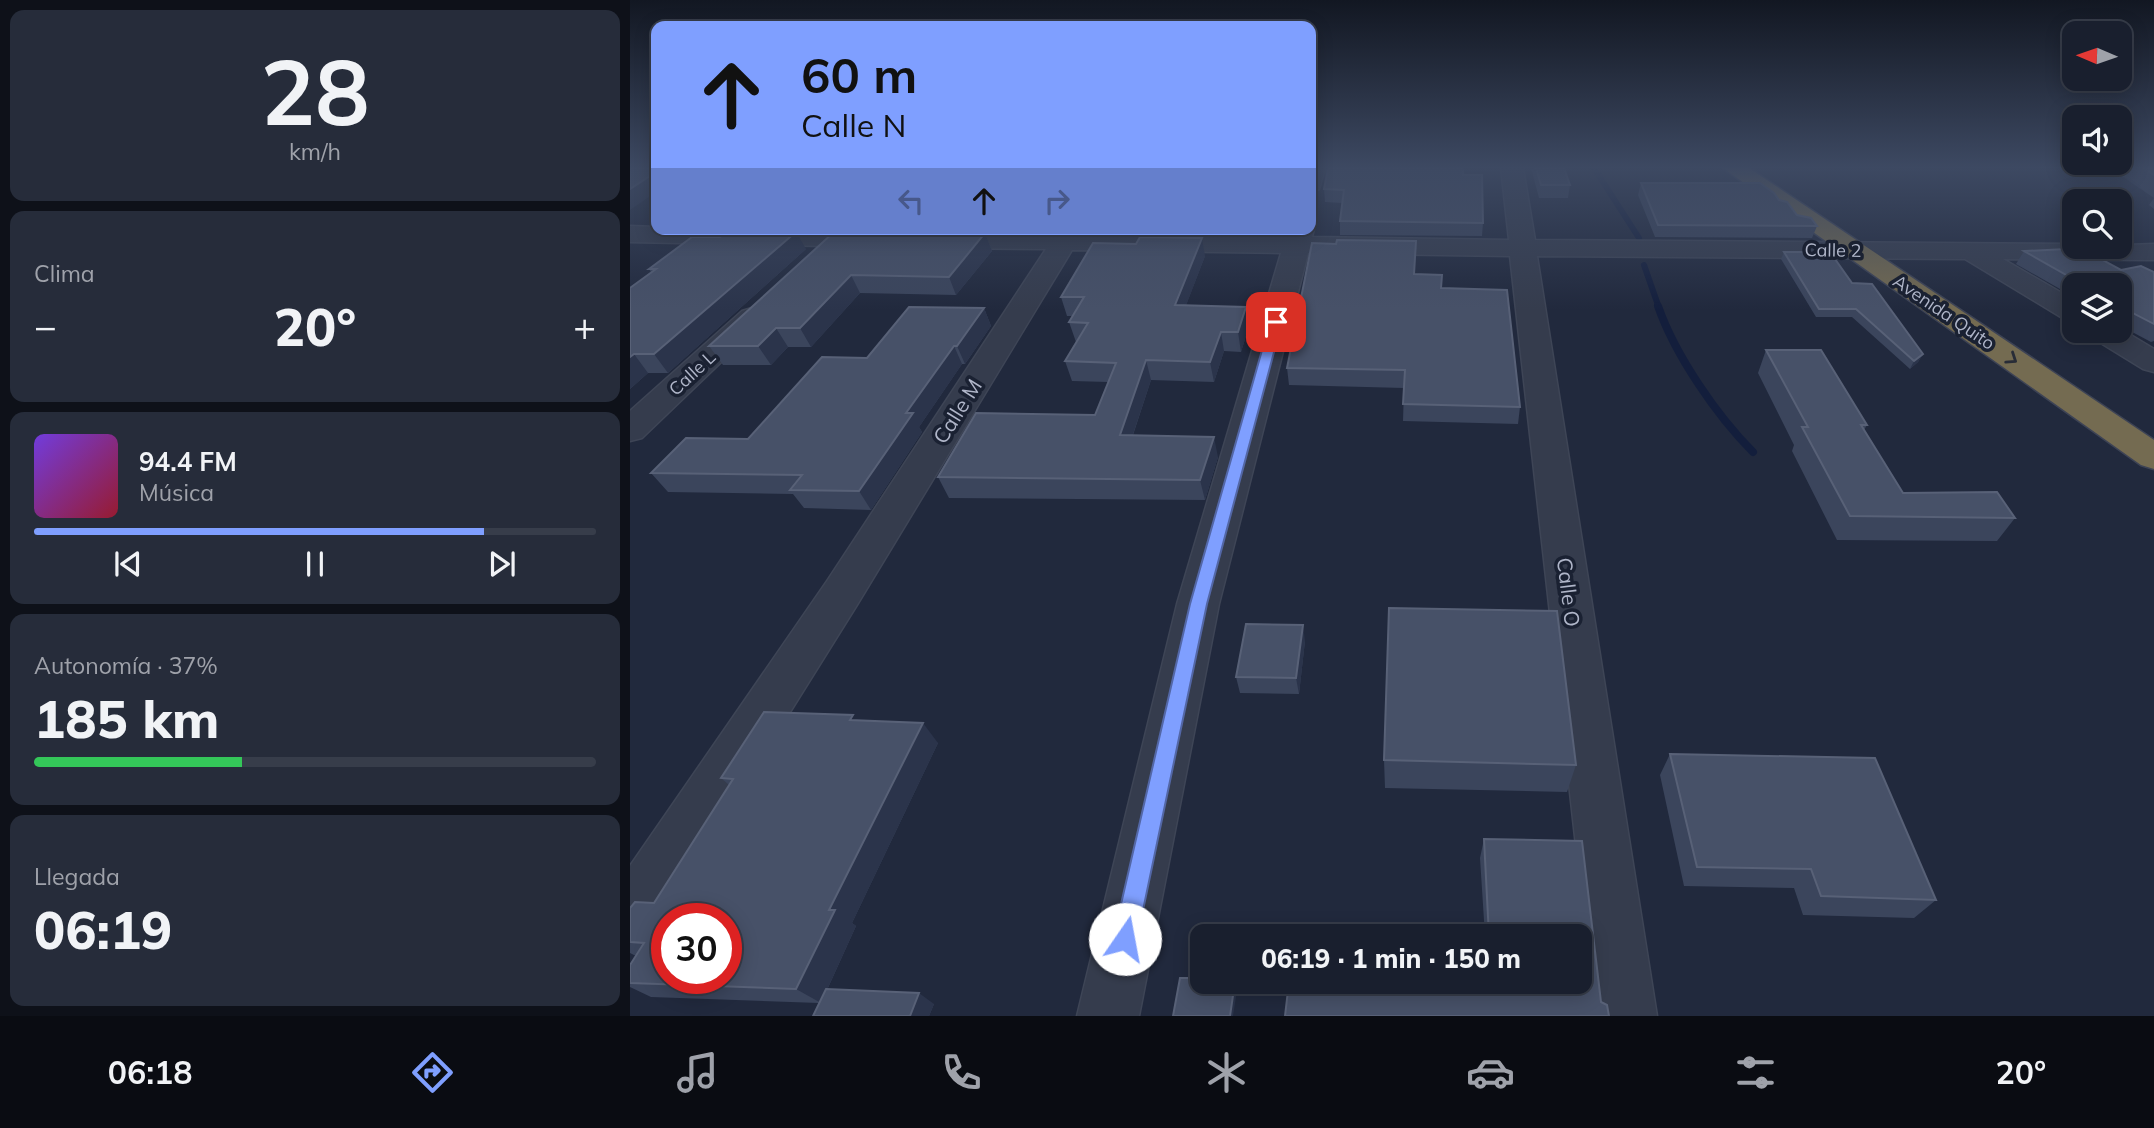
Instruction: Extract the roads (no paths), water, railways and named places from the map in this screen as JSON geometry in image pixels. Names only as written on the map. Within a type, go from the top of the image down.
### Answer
[{"type":"highway","name":"Avenida Quito","points":[[1803,215],[2154,457]]},
{"type":"highway","name":"Avenida Quito","points":[[1834,215],[2154,428]]},
{"type":"street","name":"Calle O","points":[[1519,215],[1626,1016]]},
{"type":"street","name":"Calle 2","points":[[630,234],[651,234]]},
{"type":"street","points":[[806,267],[840,235]]},
{"type":"street","name":"Calle 2","points":[[852,235],[910,240],[1068,235],[1299,237],[1524,248],[2154,252]]},
{"type":"street","name":"Calle M","points":[[630,916],[842,593],[1068,235]]},
{"type":"street","points":[[1108,1016],[1199,604],[1299,237]]},
{"type":"street","points":[[1971,251],[2062,306]]},
{"type":"street","name":"Calle L","points":[[630,430],[777,294]]},
{"type":"street","points":[[2122,343],[2154,362]]},
{"type":"waterway","points":[[1624,215],[1639,238]]},
{"type":"waterway","points":[[1644,265],[1659,308]]},
{"type":"waterway","points":[[1658,306],[1665,325],[1698,384],[1725,421],[1753,452]]}]
